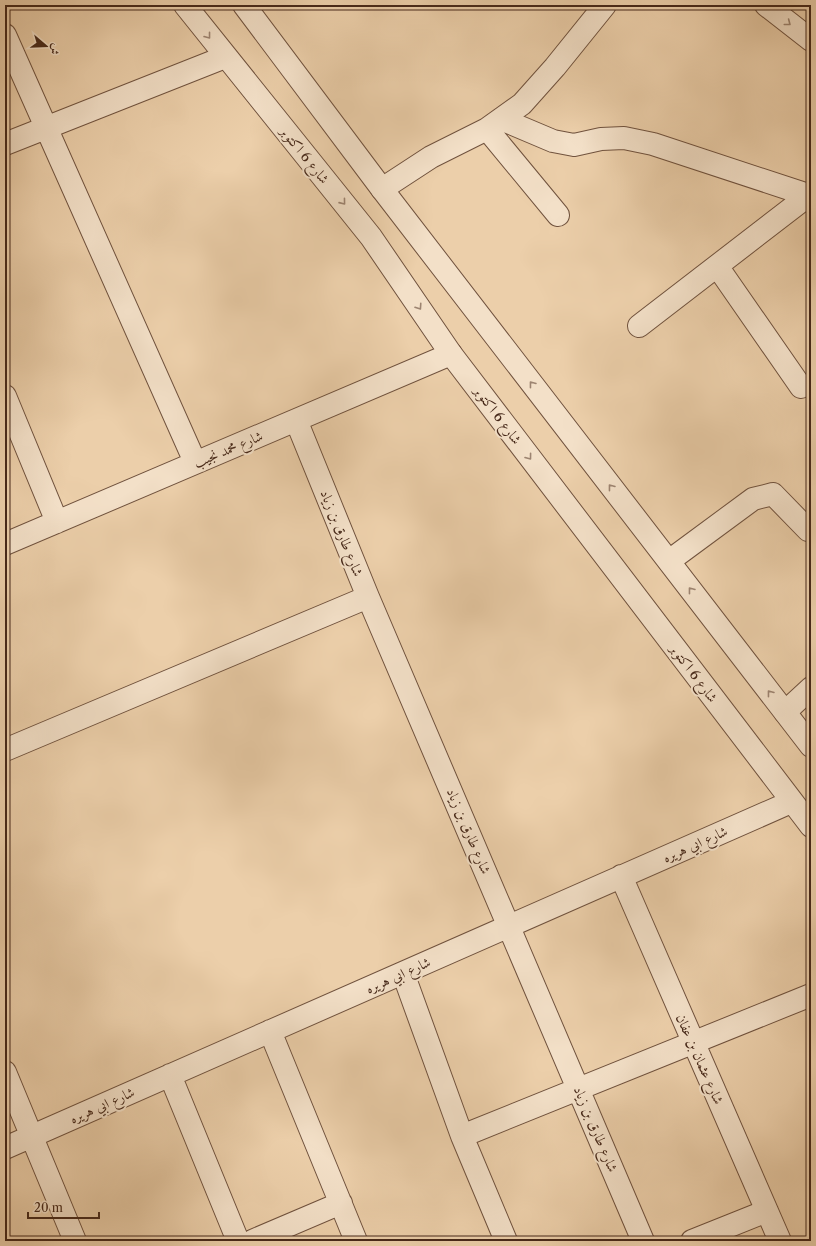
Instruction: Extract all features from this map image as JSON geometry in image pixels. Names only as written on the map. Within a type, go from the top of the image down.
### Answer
[{"type":"street","name":"شارع 6 اكتوبر","points":[[184,5],[371,237],[451,354],[811,826]]},
{"type":"street","points":[[244,5],[382,189],[811,746]]},
{"type":"street","points":[[382,189],[431,157],[494,124],[522,104],[555,67],[605,5]]},
{"type":"street","points":[[766,5],[811,40]]},
{"type":"street","points":[[5,35],[195,462]]},
{"type":"street","points":[[5,144],[225,57]]},
{"type":"street","points":[[494,124],[553,141],[574,145],[601,138],[624,138],[653,144],[810,195]]},
{"type":"street","points":[[494,124],[558,215]]},
{"type":"street","points":[[639,326],[810,195]]},
{"type":"street","points":[[717,266],[801,387]]},
{"type":"street","name":"شارع محمد نجيب","points":[[5,544],[451,354]]},
{"type":"street","points":[[5,396],[57,522]]},
{"type":"street","name":"شارع طارق بن زياد","points":[[296,420],[368,597],[643,1241]]},
{"type":"street","points":[[669,561],[753,499],[773,494],[808,530]]},
{"type":"street","points":[[5,750],[368,597]]},
{"type":"street","points":[[785,712],[811,688]]},
{"type":"street","name":"شارع ابي هريره","points":[[5,1148],[792,802]]},
{"type":"street","name":"شارع عثمان بن عفان","points":[[621,876],[780,1241]]},
{"type":"street","points":[[403,973],[462,1136],[506,1241]]},
{"type":"street","points":[[462,1136],[811,995]]},
{"type":"street","points":[[270,1031],[356,1241]]},
{"type":"street","points":[[5,1072],[74,1241]]},
{"type":"street","points":[[170,1075],[238,1241]]},
{"type":"street","points":[[252,1241],[340,1203]]},
{"type":"street","points":[[692,1241],[767,1211]]}]
